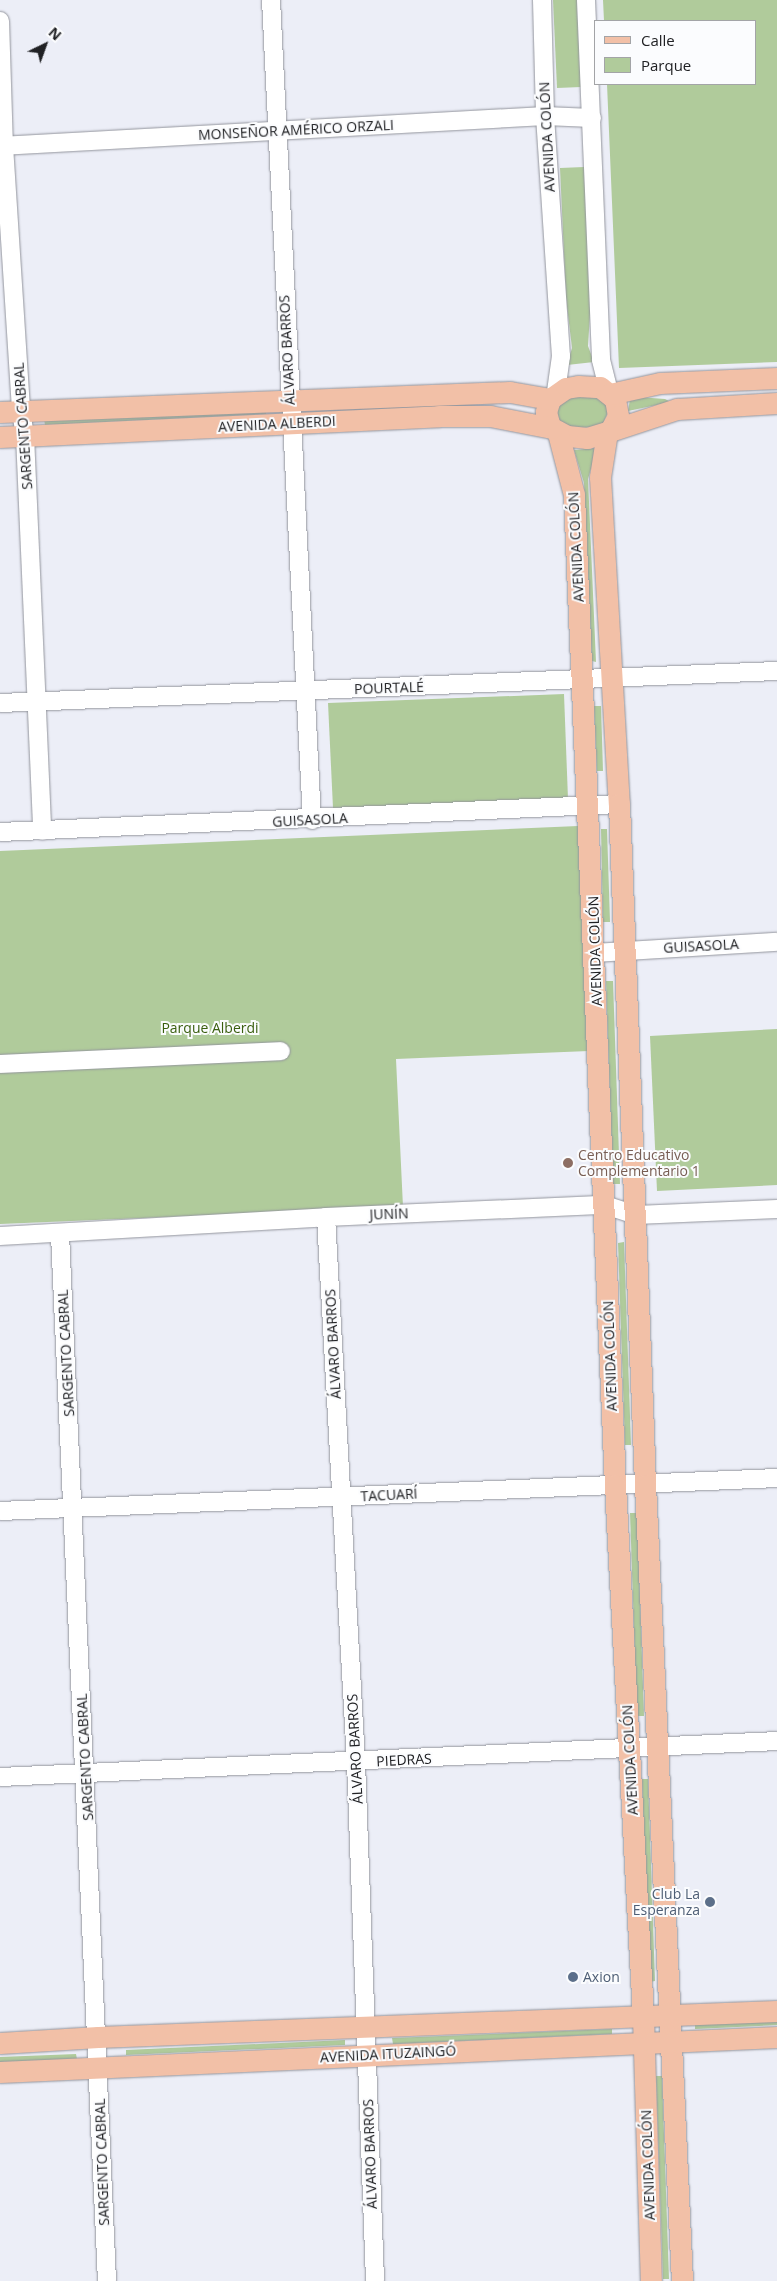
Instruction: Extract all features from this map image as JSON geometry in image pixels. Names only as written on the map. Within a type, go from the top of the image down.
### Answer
[{"type":"main road","points":[[610,393],[660,383],[777,378]]},
{"type":"main road","points":[[608,431],[615,425],[618,408],[610,393],[600,387],[584,386],[566,388],[553,396],[546,412],[555,431],[588,438],[677,409],[777,402]]},
{"type":"main road","name":"AVENIDA ALBERDI","points":[[10,412],[510,392],[553,396]]},
{"type":"main road","name":"AVENIDA ALBERDI","points":[[0,437],[290,423],[490,416],[555,431]]},
{"type":"main road","name":"AVENIDA COLÓN","points":[[555,431],[574,495],[589,806],[615,1485],[644,2016],[651,2281]]},
{"type":"main road","name":"AVENIDA COLÓN","points":[[608,431],[600,477],[614,679],[656,1746],[682,2281]]},
{"type":"main road","name":"AVENIDA ITUZAINGÓ","points":[[0,2043],[98,2037],[366,2029],[777,2011]]},
{"type":"main road","name":"AVENIDA ITUZAINGÓ","points":[[0,2072],[777,2037]]},
{"type":"street","name":"ÁLVARO BARROS","points":[[271,0],[290,423],[312,820]]},
{"type":"street","name":"AVENIDA COLÓN","points":[[542,0],[545,116],[561,356],[553,396]]},
{"type":"street","points":[[586,0],[601,360],[610,393]]},
{"type":"street","name":"SARGENTO CABRAL","points":[[0,22],[10,412],[25,436],[38,702],[42,831]]},
{"type":"street","name":"MONSEÑOR AMÉRICO ORZALI","points":[[2,146],[545,116],[592,118]]},
{"type":"street","name":"POURTALÉ","points":[[0,704],[582,681],[777,671]]},
{"type":"street","name":"GUISASOLA","points":[[0,832],[312,820],[619,804]]},
{"type":"street","name":"GUISASOLA","points":[[595,953],[777,942]]},
{"type":"street","points":[[0,1064],[281,1051]]},
{"type":"street","name":"JUNÍN","points":[[0,1236],[326,1217],[605,1205],[636,1215],[777,1209]]},
{"type":"street","name":"ÁLVARO BARROS","points":[[326,1217],[356,1762],[374,2281]]},
{"type":"street","name":"SARGENTO CABRAL","points":[[60,1234],[98,2037],[107,2281]]},
{"type":"street","name":"TACUARÍ","points":[[0,1511],[74,1506],[645,1485],[777,1478]]},
{"type":"street","name":"PIEDRAS","points":[[0,1778],[356,1762],[629,1746],[777,1741]]},
{"type":"green space","points":[[553,0],[577,0],[581,87],[557,88]]},
{"type":"green space","points":[[603,0],[777,0],[777,362],[619,368],[607,85],[757,85],[757,20],[604,20]]},
{"type":"green space","points":[[584,167],[591,298],[588,346],[594,362],[567,365],[572,348],[566,298],[560,168]]},
{"type":"green space","points":[[598,395],[611,405],[602,426],[569,429],[556,421],[555,405],[568,396]]},
{"type":"green space","points":[[638,397],[665,399],[671,402],[628,411],[630,399]]},
{"type":"green space","points":[[266,408],[266,414],[45,425],[44,419]]},
{"type":"green space","points":[[597,448],[588,479],[596,662],[592,661],[584,483],[574,450]]},
{"type":"green space","points":[[564,694],[568,799],[333,808],[328,703]]},
{"type":"green space","points":[[594,706],[601,706],[603,771],[597,771]]},
{"type":"green space","name":"Parque Alberdi","points":[[578,826],[589,1051],[396,1059],[403,1207],[0,1224],[0,851]]},
{"type":"green space","points":[[601,829],[607,829],[610,922],[603,922]]},
{"type":"green space","points":[[606,981],[613,981],[620,1184],[613,1184]]},
{"type":"green space","points":[[777,1029],[777,1185],[657,1191],[650,1036]]},
{"type":"green space","points":[[624,1242],[631,1445],[625,1445],[618,1243]]},
{"type":"green space","points":[[630,1513],[637,1513],[644,1716],[637,1716]]},
{"type":"green space","points":[[642,1779],[648,1779],[655,1981],[649,1982]]},
{"type":"green space","points":[[777,2020],[777,2025],[695,2029],[695,2024]]},
{"type":"green space","points":[[612,2029],[612,2034],[393,2044],[392,2038]]},
{"type":"green space","points":[[345,2040],[345,2045],[126,2055],[126,2050]]},
{"type":"green space","points":[[76,2054],[77,2059],[0,2062],[0,2057]]},
{"type":"green space","points":[[656,2076],[662,2076],[669,2279],[663,2279]]},
{"type":"place","name":"Centro Educativo Complementario 1","points":[[568,1163]]},
{"type":"place","name":"Club La Esperanza","points":[[710,1902]]},
{"type":"place","name":"Axion","points":[[573,1977]]}]
